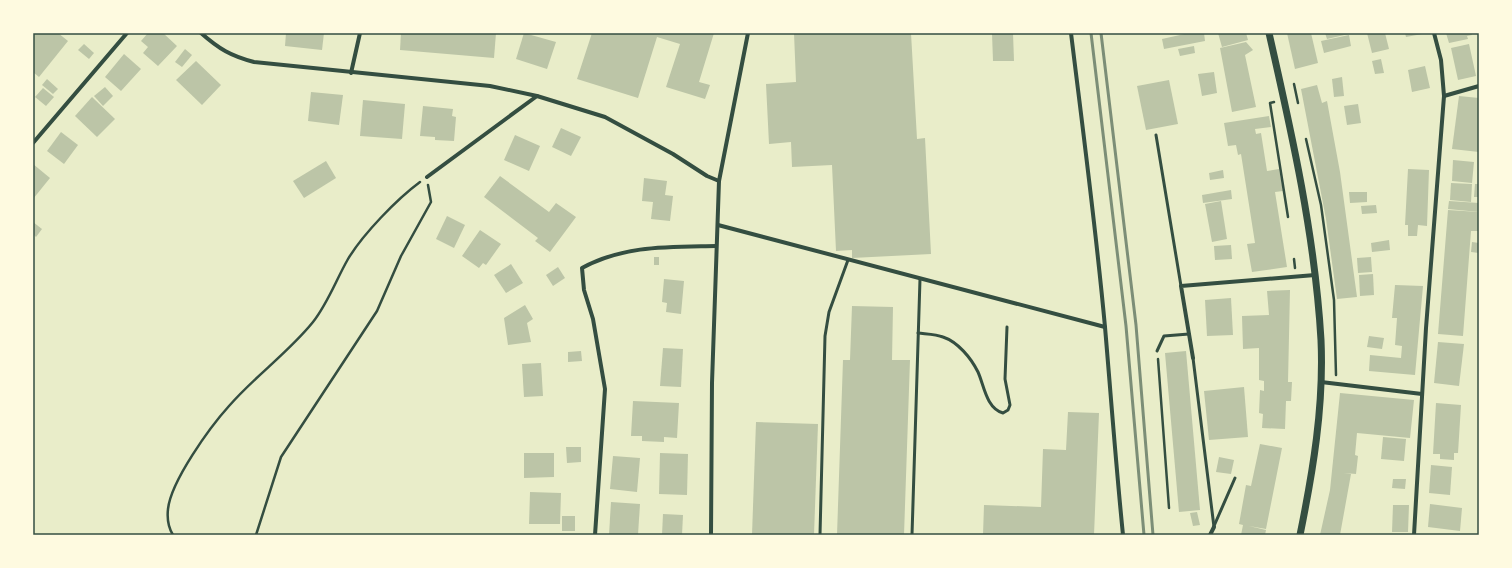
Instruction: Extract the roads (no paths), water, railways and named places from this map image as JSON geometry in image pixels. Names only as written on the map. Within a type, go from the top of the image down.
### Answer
[{"type":"street","points":[[33,143],[127,33]]},
{"type":"street","points":[[201,33],[218,48],[236,57],[254,62],[490,86],[537,96],[605,117],[672,154],[707,176],[719,181]]},
{"type":"street","points":[[351,72],[360,33]]},
{"type":"street","points":[[711,535],[712,383],[719,181],[748,33]]},
{"type":"street","points":[[1071,33],[1089,173],[1105,327],[1112,429],[1123,535]]},
{"type":"street","points":[[1269,33],[1299,173],[1315,275],[1321,341],[1316,447],[1300,535]]},
{"type":"street","points":[[1414,535],[1422,394],[1444,96],[1441,60],[1434,33]]},
{"type":"street","points":[[1444,96],[1479,86]]},
{"type":"street","points":[[427,177],[537,96]]},
{"type":"street","points":[[718,225],[1105,327]]},
{"type":"street","points":[[595,535],[606,390],[593,319],[584,290],[582,268],[594,261],[648,247],[716,246]]},
{"type":"street","points":[[1193,358],[1181,286],[1315,275]]},
{"type":"street","points":[[1320,382],[1422,394]]},
{"type":"street","points":[[1210,535],[1214,527]]},
{"type":"lane","points":[[1156,135],[1181,286]]},
{"type":"lane","points":[[820,535],[825,336],[829,312],[848,260]]},
{"type":"lane","points":[[912,535],[920,279]]},
{"type":"lane","points":[[918,333],[942,336],[959,347],[978,372],[993,407],[1003,413],[1008,410],[1010,405],[1005,379],[1007,327]]},
{"type":"lane","points":[[1158,350],[1164,336],[1188,334]]},
{"type":"lane","points":[[1193,358],[1214,527]]},
{"type":"lane","points":[[1214,527],[1235,478]]},
{"type":"railway","points":[[1091,33],[1126,326],[1144,535]]},
{"type":"railway","points":[[1101,33],[1136,325],[1153,535]]}]
